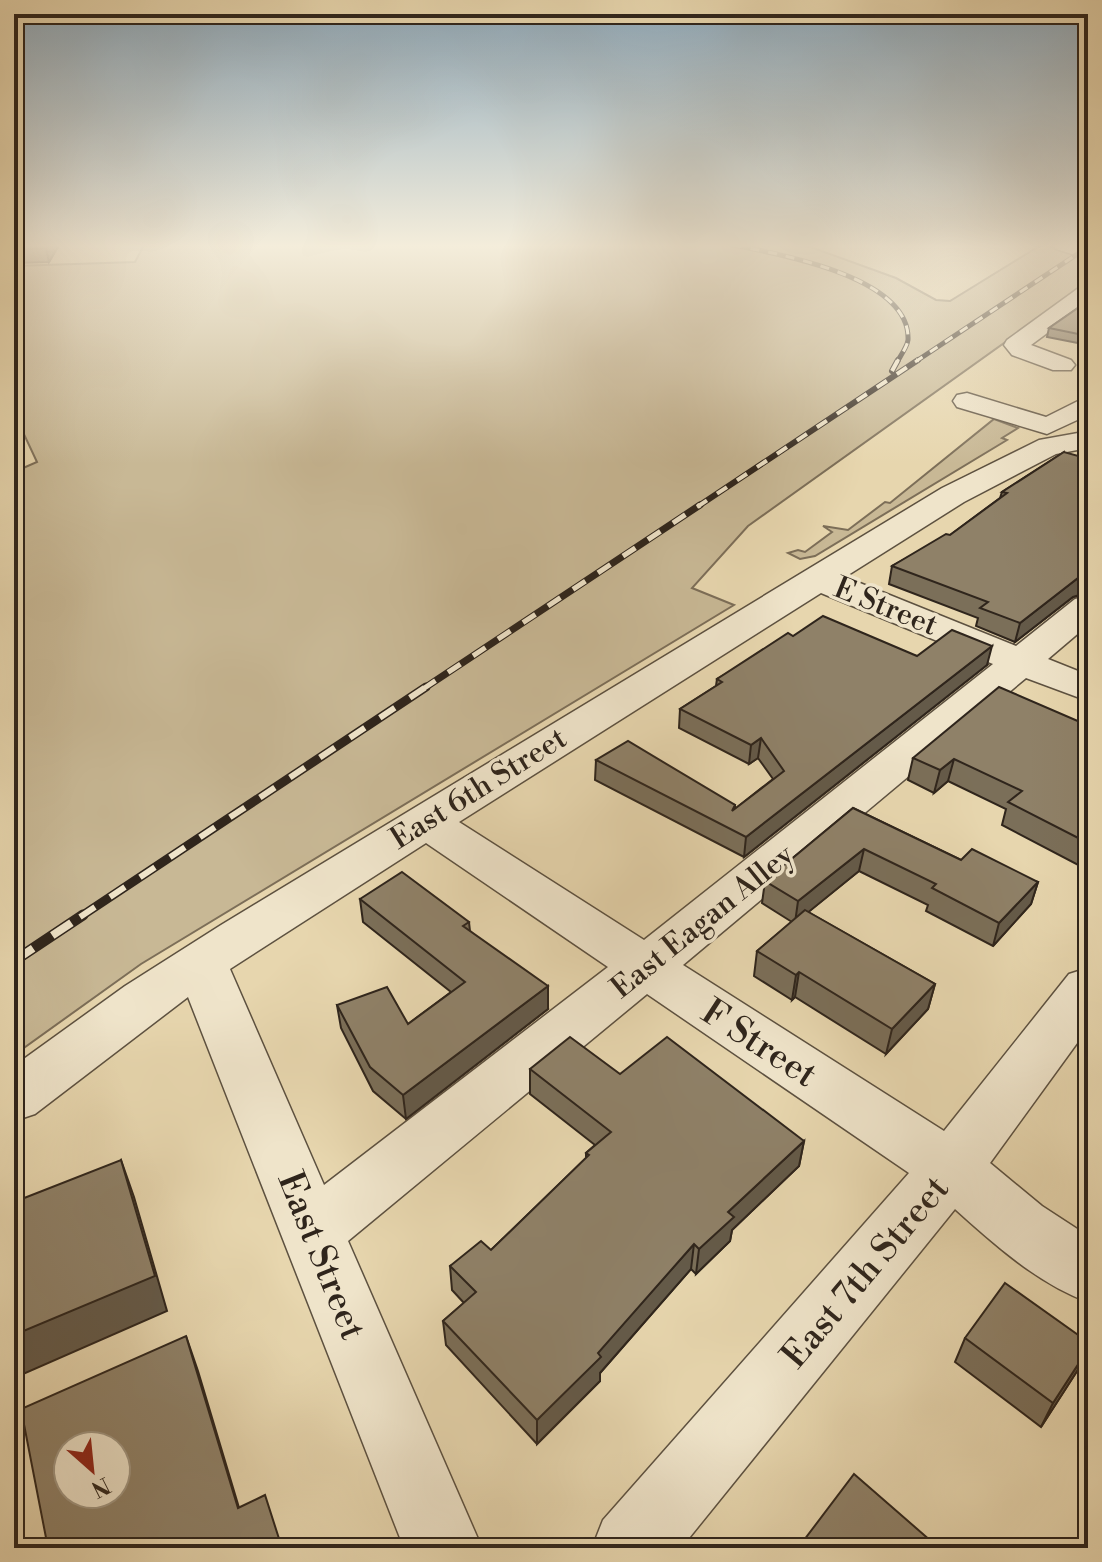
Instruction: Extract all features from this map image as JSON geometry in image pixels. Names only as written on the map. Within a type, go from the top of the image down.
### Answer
[{"type":"street","points":[[1053,318],[1016,346],[1063,353],[1088,374]]},
{"type":"street","points":[[967,401],[1072,431]]},
{"type":"street","name":"East 6th Street","points":[[14,1097],[144,1000],[425,821],[953,495],[1049,446],[1072,431],[1088,404]]},
{"type":"street","name":"E Street","points":[[816,578],[1088,689]]},
{"type":"street","name":"East Eagan Alley","points":[[313,1231],[645,967],[1088,607]]},
{"type":"street","name":"F Street","points":[[425,821],[951,1168],[1019,1226],[1088,1272]]},
{"type":"street","name":"East Street","points":[[201,963],[443,1548]]},
{"type":"street","name":"East 7th Street","points":[[631,1548],[951,1168],[1088,988]]},
{"type":"shaded area","points":[[14,318],[1039,318],[748,526],[692,588],[734,605],[141,964],[14,1055],[14,472],[37,462],[14,413]]},
{"type":"shaded area","points":[[994,419],[1018,428],[1002,438],[1007,440],[815,556],[800,559],[788,553],[798,550],[805,552],[832,532],[823,526],[848,530],[885,502],[890,503]]},
{"type":"building","points":[[1064,318],[1088,318],[1088,336],[1049,328]]},
{"type":"building","points":[[1088,449],[1088,576],[1078,578],[1020,623],[980,608],[988,602],[892,566],[946,534],[950,535],[1007,493],[1002,492],[1064,452],[1078,456]]},
{"type":"building","points":[[823,616],[917,656],[952,630],[992,646],[746,837],[596,760],[628,741],[735,805],[732,811],[784,771],[761,738],[751,745],[680,709],[722,682],[717,679],[788,633],[793,636]]},
{"type":"building","points":[[999,687],[1080,722],[1088,714],[1088,843],[1008,802],[1022,791],[954,759],[940,770],[913,758]]},
{"type":"building","points":[[853,808],[961,860],[972,849],[1038,882],[999,923],[932,888],[936,884],[864,849],[798,901],[765,881]]},
{"type":"building","points":[[402,872],[469,922],[463,926],[548,986],[403,1095],[370,1067],[337,1005],[387,987],[408,1024],[465,982],[360,899]]},
{"type":"building","points":[[805,910],[935,984],[892,1029],[799,972],[796,975],[757,951]]},
{"type":"building","points":[[570,1037],[620,1074],[667,1037],[804,1141],[728,1212],[734,1217],[699,1249],[694,1244],[598,1353],[601,1357],[537,1420],[443,1321],[476,1292],[450,1266],[481,1241],[491,1250],[589,1155],[586,1153],[611,1132],[530,1069]]},
{"type":"building","points":[[121,1160],[155,1276],[14,1335],[14,1202]]},
{"type":"building","points":[[1005,1283],[1088,1342],[1088,1349],[1053,1403],[965,1338]]},
{"type":"building","points":[[186,1336],[238,1508],[265,1495],[282,1548],[48,1548],[21,1409]]},
{"type":"building","points":[[854,1474],[939,1548],[798,1548]]},
{"type":"railway","points":[[897,362],[908,340],[903,318]]},
{"type":"railway","points":[[915,362],[981,318]]},
{"type":"railway","points":[[892,371],[898,360]]},
{"type":"railway","points":[[697,507],[918,360]]},
{"type":"railway","points":[[423,689],[700,505]]},
{"type":"railway","points":[[80,917],[426,687]]},
{"type":"railway","points":[[14,961],[80,917]]}]
